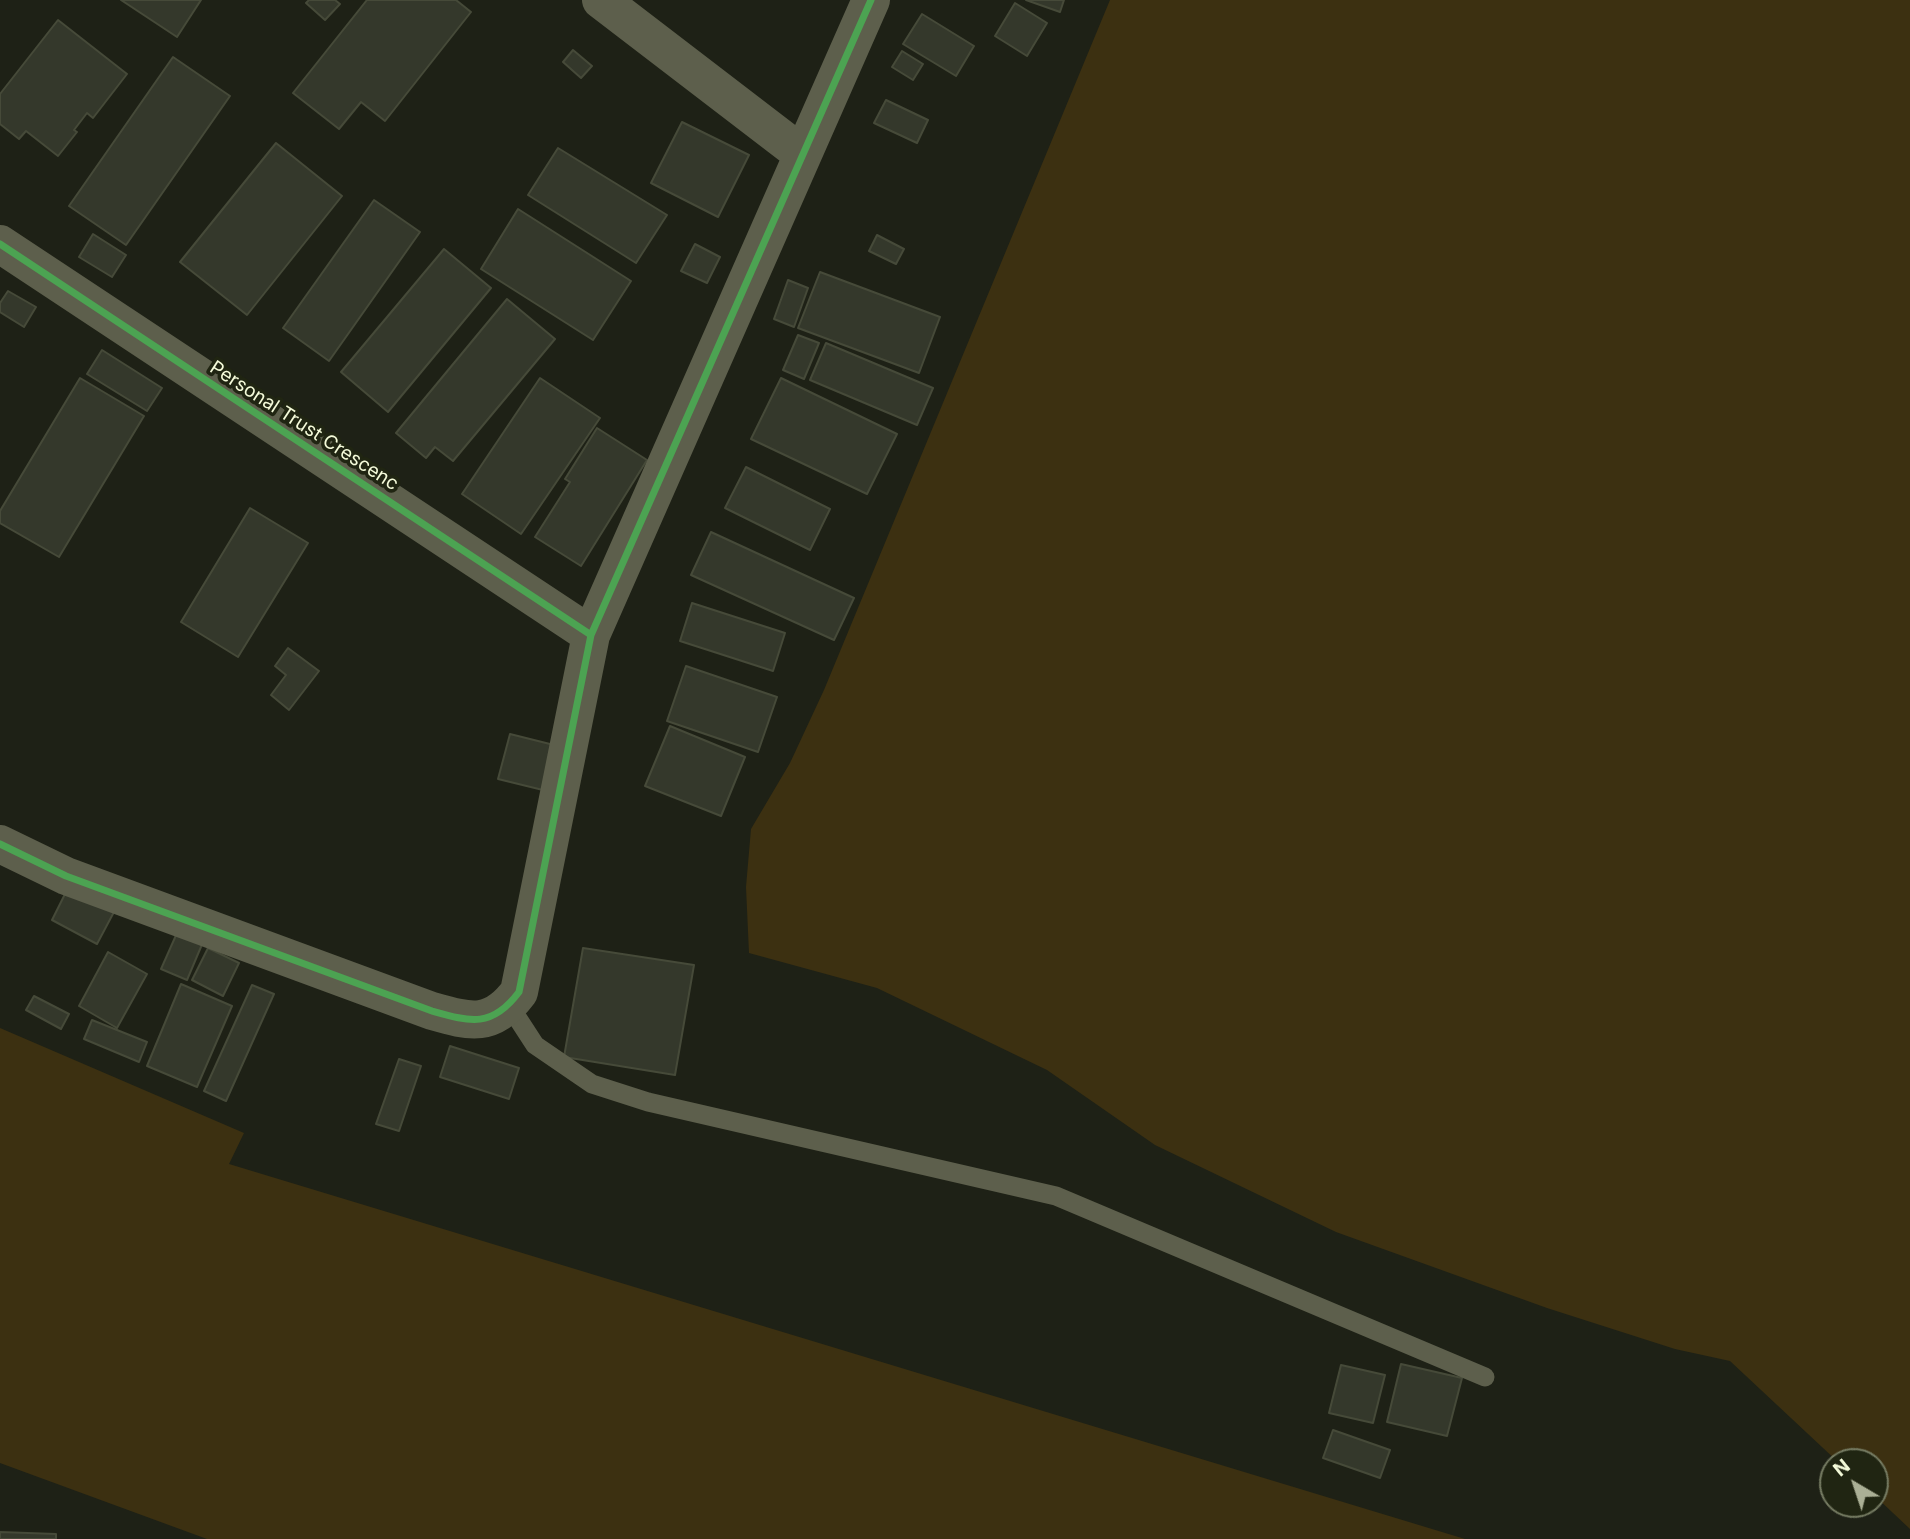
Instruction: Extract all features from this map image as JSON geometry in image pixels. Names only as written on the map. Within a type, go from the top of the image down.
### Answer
[{"type":"street","points":[[601,0],[802,155]]},
{"type":"street","points":[[0,844],[66,876],[432,1011],[467,1021],[481,1020],[494,1016],[509,1005],[519,992],[591,635],[871,0]]},
{"type":"street","name":"Personal Trust Crescenc","points":[[0,244],[591,635]]},
{"type":"lane","points":[[509,1005],[536,1045],[592,1084],[648,1102],[1056,1196],[1485,1377]]},
{"type":"shaded area","points":[[1110,0],[1910,0],[1910,1529],[1889,1509],[1889,1448],[1823,1448],[1730,1361],[1675,1349],[1547,1308],[1336,1232],[1155,1145],[1047,1070],[877,988],[749,953],[746,887],[751,829],[790,763],[824,690]]},
{"type":"shaded area","points":[[0,1028],[244,1133],[229,1164],[1465,1539],[207,1539],[0,1463]]},
{"type":"building","points":[[121,0],[201,0],[177,37]]},
{"type":"building","points":[[309,0],[335,0],[340,4],[325,20],[306,3]]},
{"type":"building","points":[[367,0],[456,0],[471,12],[385,121],[361,102],[339,129],[293,93]]},
{"type":"building","points":[[1026,0],[1064,0],[1060,12]]},
{"type":"building","points":[[1015,3],[1047,23],[1027,56],[995,36]]},
{"type":"building","points":[[922,14],[974,46],[956,76],[903,44]]},
{"type":"building","points":[[58,20],[127,74],[93,118],[87,113],[74,130],[77,132],[58,156],[26,131],[19,139],[0,124],[0,94]]},
{"type":"building","points":[[573,50],[592,66],[581,78],[563,62]]},
{"type":"building","points":[[902,51],[923,64],[913,80],[892,67]]},
{"type":"building","points":[[173,57],[230,96],[126,245],[69,206]]},
{"type":"building","points":[[886,100],[928,120],[917,143],[874,123]]},
{"type":"building","points":[[682,122],[749,155],[718,217],[651,183]]},
{"type":"building","points":[[276,143],[342,196],[247,315],[180,262]]},
{"type":"building","points":[[558,148],[667,215],[636,263],[528,195]]},
{"type":"building","points":[[374,200],[420,232],[329,361],[283,328]]},
{"type":"building","points":[[518,209],[631,281],[593,340],[481,269]]},
{"type":"building","points":[[93,234],[126,255],[112,277],[79,257]]},
{"type":"building","points":[[877,235],[904,249],[896,264],[869,251]]},
{"type":"building","points":[[695,244],[720,257],[707,283],[681,271]]},
{"type":"building","points":[[444,249],[491,288],[388,412],[341,372]]},
{"type":"building","points":[[820,272],[940,317],[919,373],[798,328]]},
{"type":"building","points":[[788,280],[808,288],[794,327],[774,319]]},
{"type":"building","points":[[8,291],[36,307],[24,327],[0,312],[0,303]]},
{"type":"building","points":[[507,299],[555,339],[453,461],[435,447],[426,458],[396,433]]},
{"type":"building","points":[[798,335],[819,343],[804,379],[783,370]]},
{"type":"building","points":[[826,343],[933,388],[917,425],[810,380]]},
{"type":"building","points":[[102,350],[162,388],[147,411],[87,374]]},
{"type":"building","points":[[80,378],[144,416],[59,557],[0,523],[0,511]]},
{"type":"building","points":[[540,378],[600,418],[521,534],[462,494]]},
{"type":"building","points":[[781,378],[897,434],[867,494],[751,439]]},
{"type":"building","points":[[597,428],[647,460],[581,566],[535,537],[570,482],[565,479]]},
{"type":"building","points":[[746,467],[830,509],[810,550],[725,508]]},
{"type":"building","points":[[250,508],[308,543],[238,657],[181,622]]},
{"type":"building","points":[[711,532],[854,598],[834,640],[691,575]]},
{"type":"building","points":[[692,603],[785,633],[773,671],[680,641]]},
{"type":"building","points":[[288,648],[319,671],[289,710],[271,695],[286,675],[275,666]]},
{"type":"building","points":[[686,666],[777,697],[758,752],[667,721]]},
{"type":"building","points":[[670,726],[745,757],[721,816],[645,786]]},
{"type":"building","points":[[510,734],[558,746],[547,791],[498,779]]},
{"type":"building","points":[[69,886],[115,910],[97,944],[52,920]]},
{"type":"building","points":[[181,924],[206,935],[187,980],[161,969]]},
{"type":"building","points":[[208,948],[239,963],[223,996],[192,980]]},
{"type":"building","points":[[583,948],[694,965],[675,1075],[564,1057]]},
{"type":"building","points":[[108,952],[147,974],[117,1028],[79,1006]]},
{"type":"building","points":[[181,984],[232,1006],[197,1087],[147,1066]]},
{"type":"building","points":[[252,985],[274,994],[226,1101],[204,1091]]},
{"type":"building","points":[[34,996],[69,1014],[61,1029],[26,1010]]},
{"type":"building","points":[[92,1020],[147,1042],[139,1062],[84,1039]]},
{"type":"building","points":[[450,1046],[519,1068],[509,1099],[440,1077]]},
{"type":"building","points":[[399,1059],[421,1066],[399,1131],[376,1124]]},
{"type":"building","points":[[1401,1364],[1462,1378],[1447,1436],[1387,1422]]},
{"type":"building","points":[[1341,1365],[1385,1375],[1373,1423],[1329,1413]]},
{"type":"building","points":[[1333,1430],[1390,1450],[1380,1478],[1323,1458]]},
{"type":"building","points":[[0,1532],[56,1534],[56,1539],[0,1539]]},
{"type":"cycle path","points":[[0,844],[66,876],[432,1011],[458,1018],[480,1019],[500,1012],[509,1004],[519,992],[591,635],[871,0]]},
{"type":"cycle path","points":[[0,244],[591,635]]}]
